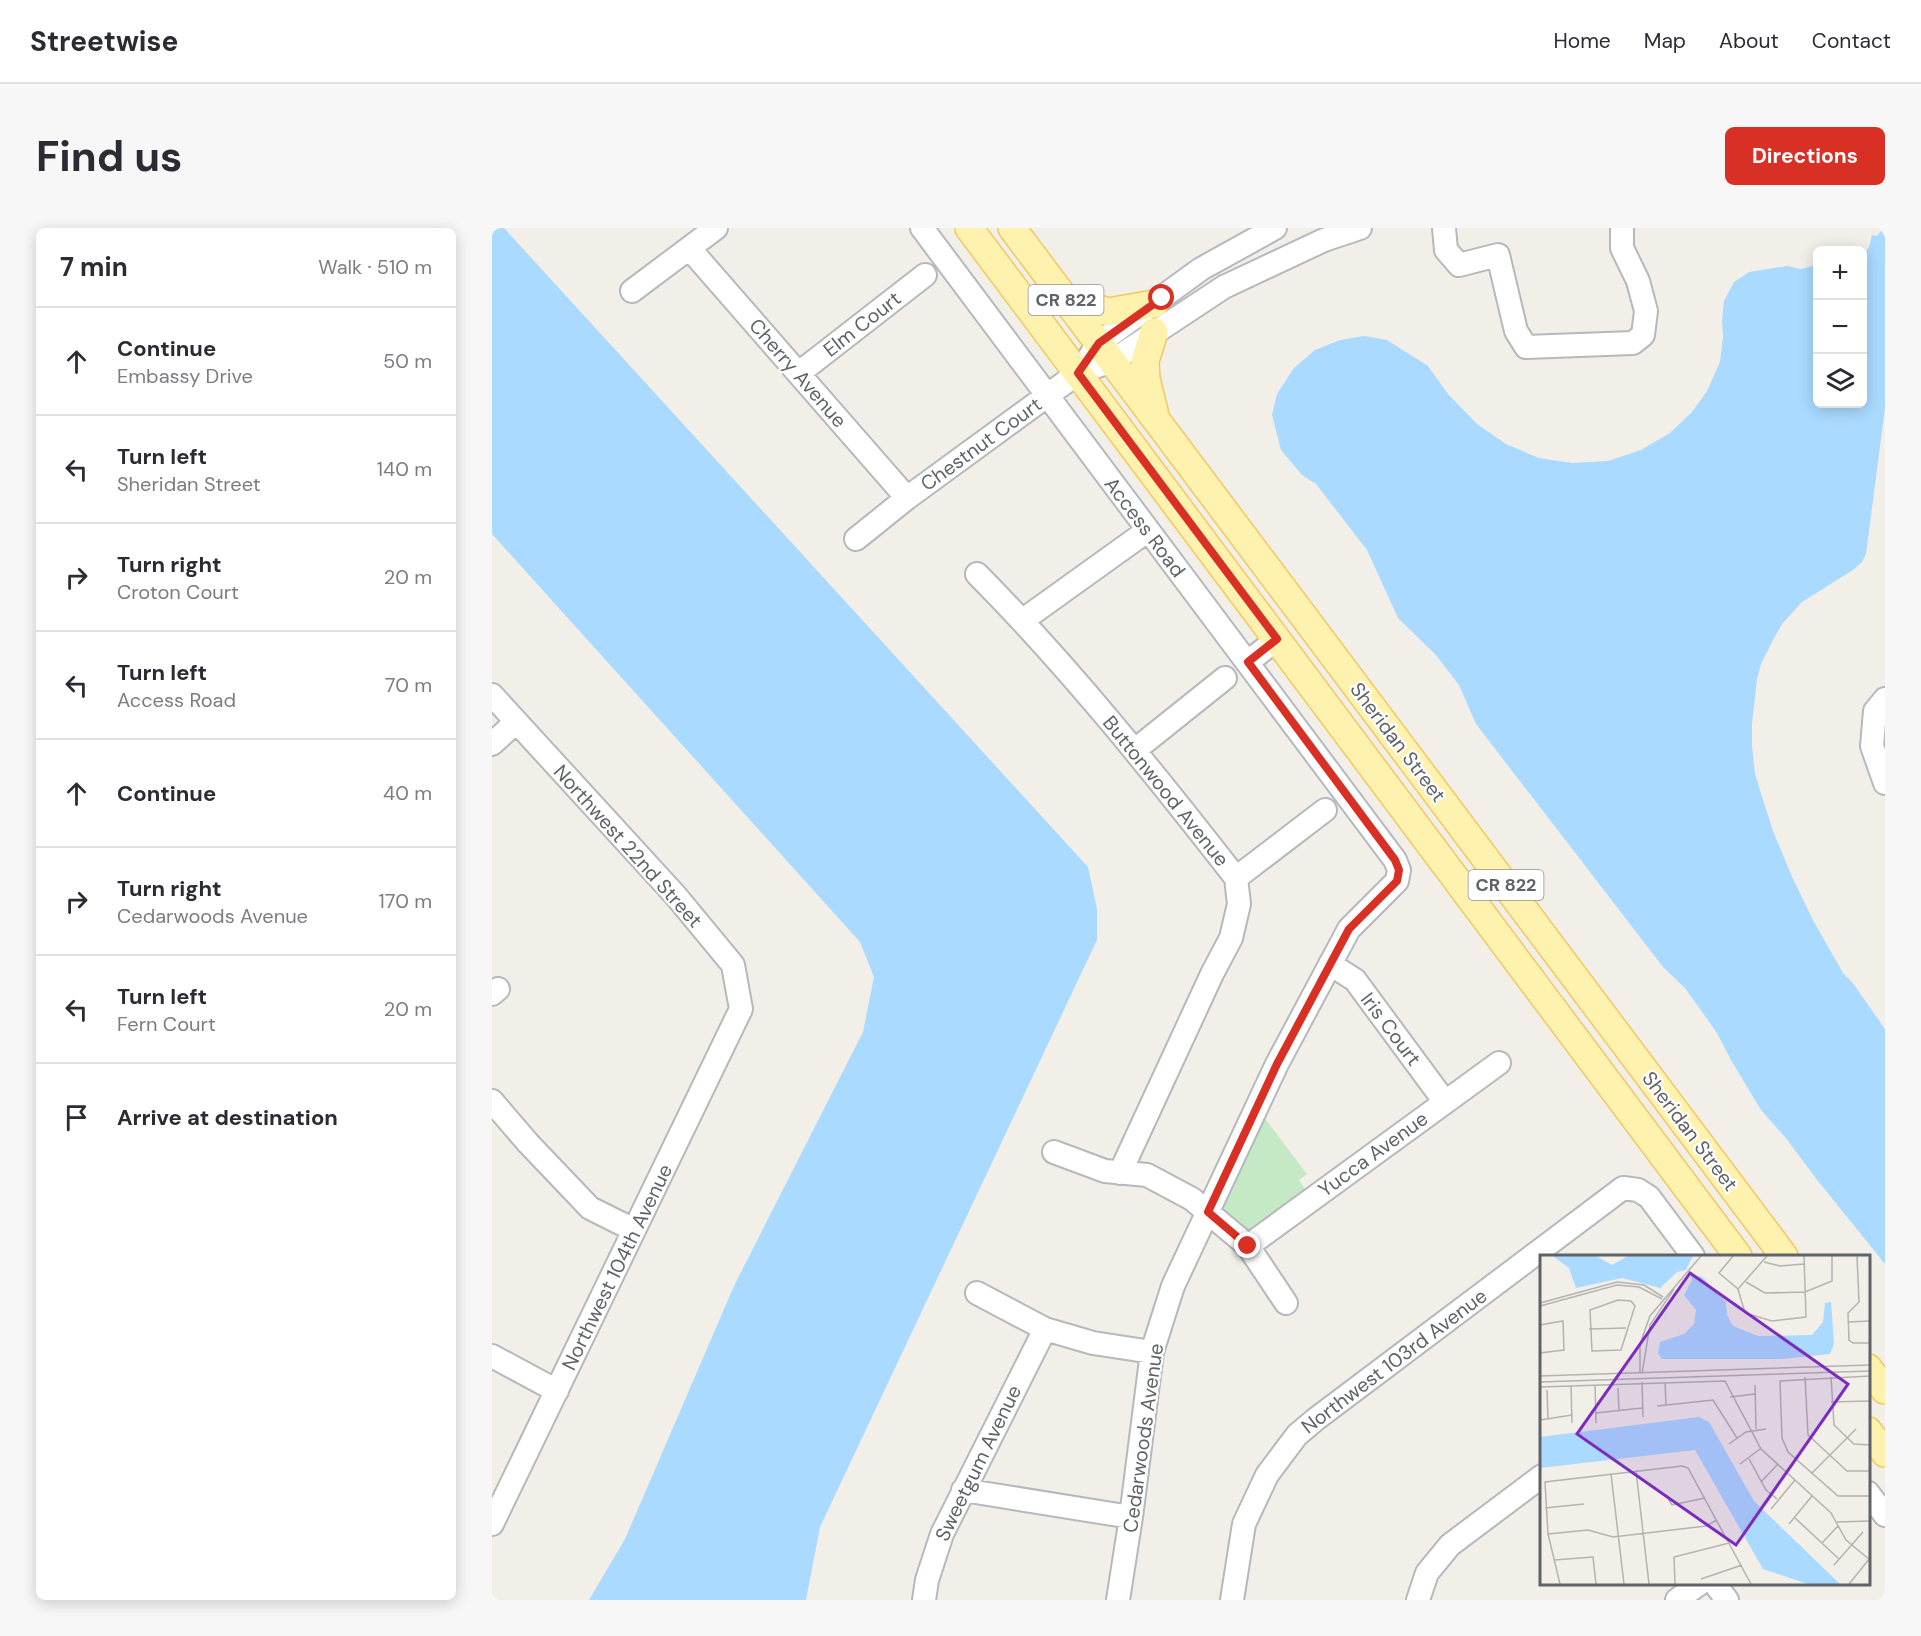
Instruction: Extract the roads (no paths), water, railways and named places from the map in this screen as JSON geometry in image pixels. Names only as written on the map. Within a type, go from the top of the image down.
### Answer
[{"type":"main road","name":"Sheridan Street","points":[[969,228],[1737,1255]]},
{"type":"main road","name":"Sheridan Street","points":[[1012,228],[1783,1255]]},
{"type":"main road","points":[[1064,297],[1108,312],[1154,304]]},
{"type":"main road","points":[[1154,332],[1144,361],[1146,379],[1157,420]]},
{"type":"main road","points":[[1870,1369],[1885,1390]]},
{"type":"main road","points":[[1870,1432],[1885,1453]]},
{"type":"street","points":[[632,291],[716,228]]},
{"type":"street","name":"Access Road","points":[[922,228],[1049,395],[1147,531],[1248,662],[1395,860],[1399,870]]},
{"type":"street","points":[[1106,352],[1154,304],[1201,268],[1275,228]]},
{"type":"street","points":[[1106,352],[1154,332],[1224,287],[1324,240],[1360,228]]},
{"type":"street","points":[[1443,228],[1446,250],[1460,265],[1498,255],[1516,331],[1526,347],[1633,343],[1643,335],[1646,311],[1638,281],[1622,248],[1622,228]]},
{"type":"street","name":"Cherry Avenue","points":[[689,248],[907,498]]},
{"type":"street","name":"Elm Court","points":[[798,373],[925,275]]},
{"type":"street","name":"Chestnut Court","points":[[856,539],[907,498],[1106,352]]},
{"type":"street","points":[[1023,620],[1147,531]]},
{"type":"street","name":"Buttonwood Avenue","points":[[977,574],[1023,620],[1135,750],[1236,878],[1239,904],[1231,938],[1212,974],[1120,1173]]},
{"type":"street","points":[[1248,662],[1277,639]]},
{"type":"street","points":[[1135,750],[1225,678]]},
{"type":"street","name":"Northwest 22nd Street","points":[[492,695],[676,896],[733,965],[741,1009]]},
{"type":"street","points":[[1885,699],[1875,711],[1872,746],[1885,783]]},
{"type":"street","points":[[492,744],[516,722]]},
{"type":"street","points":[[1236,878],[1325,810]]},
{"type":"street","name":"Cedarwoods Avenue","points":[[1118,1600],[1152,1352],[1173,1286],[1277,1064],[1349,929],[1397,881],[1399,870]]},
{"type":"street","name":"Iris Court","points":[[1330,964],[1354,980],[1445,1102]]},
{"type":"street","name":"Northwest 104th Avenue","points":[[492,1524],[741,1009]]},
{"type":"street","name":"Yucca Avenue","points":[[1248,1246],[1499,1063]]},
{"type":"street","points":[[492,1101],[528,1143],[590,1208],[634,1230]]},
{"type":"street","points":[[1054,1152],[1105,1171],[1148,1176],[1192,1199],[1248,1246],[1286,1303]]},
{"type":"street","name":"Northwest 103rd Avenue","points":[[1232,1600],[1244,1524],[1267,1475],[1297,1435],[1623,1188],[1638,1190],[1649,1197],[1692,1255]]},
{"type":"street","points":[[977,1293],[1045,1329],[1093,1343],[1152,1352]]},
{"type":"street","name":"Sweetgum Avenue","points":[[924,1600],[933,1555],[946,1524],[1045,1329]]},
{"type":"street","points":[[492,1356],[557,1391]]},
{"type":"street","points":[[1418,1600],[1427,1573],[1450,1545],[1540,1478]]},
{"type":"street","points":[[963,1490],[1131,1517]]},
{"type":"street","points":[[1870,1494],[1885,1515]]},
{"type":"street","points":[[1677,1600],[1698,1585]]},
{"type":"street","points":[[1716,1585],[1727,1600]]},
{"type":"water","points":[[492,228],[504,228],[1088,867],[1097,909],[1097,940],[820,1527],[806,1600],[589,1600],[625,1539],[734,1286],[863,1032],[874,977],[860,942],[492,534]]},
{"type":"water","points":[[1881,231],[1885,237],[1885,408],[1866,554],[1862,562],[1853,570],[1802,602],[1782,624],[1761,664],[1757,679],[1752,746],[1755,774],[1773,831],[1793,879],[1843,973],[1852,982],[1885,1029],[1885,1264],[1761,1110],[1717,1033],[1685,988],[1663,967],[1476,724],[1459,685],[1436,655],[1398,618],[1367,550],[1316,484],[1302,475],[1281,450],[1272,415],[1277,394],[1294,368],[1315,350],[1340,340],[1364,336],[1387,340],[1428,366],[1448,394],[1477,424],[1506,444],[1539,458],[1572,463],[1608,461],[1641,450],[1670,433],[1692,412],[1707,391],[1720,362],[1724,301],[1734,282],[1749,272],[1787,266],[1801,269],[1813,266],[1813,408],[1867,408],[1867,250],[1872,235],[1877,236]]}]
